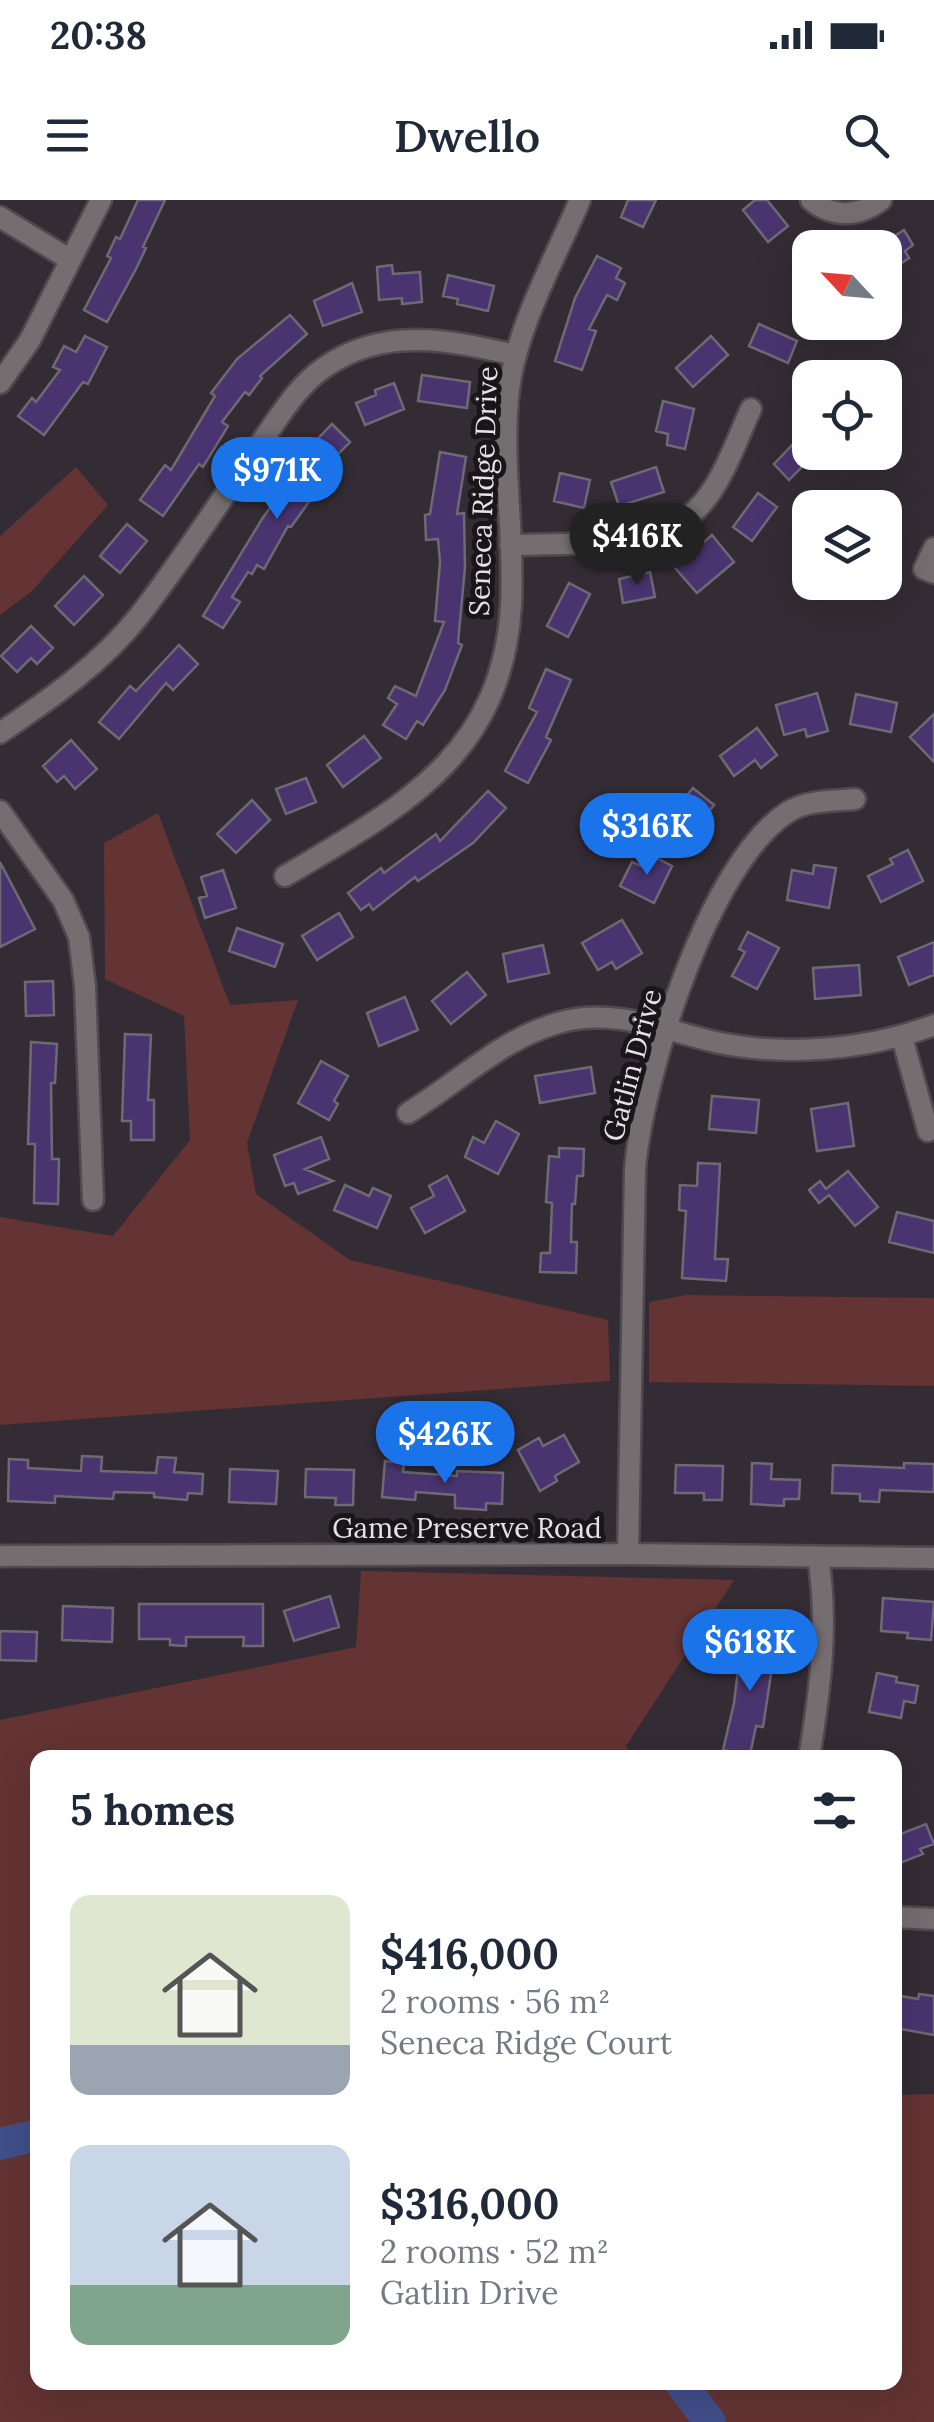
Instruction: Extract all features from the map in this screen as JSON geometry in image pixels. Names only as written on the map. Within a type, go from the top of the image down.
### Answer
[{"type":"street","points":[[0,383],[30,340],[100,200]]},
{"type":"street","name":"Seneca Ridge Drive","points":[[285,876],[386,816],[424,787],[459,752],[484,713],[499,669],[511,607],[508,400],[515,355],[580,200]]},
{"type":"street","points":[[811,200],[824,210],[859,214],[880,200]]},
{"type":"street","points":[[0,217],[69,259]]},
{"type":"street","points":[[0,733],[71,684],[137,619],[291,401],[323,367],[356,351],[401,338],[446,339],[515,355]]},
{"type":"street","points":[[510,544],[621,540],[663,529],[696,510],[716,480],[750,408]]},
{"type":"street","points":[[934,548],[924,568],[934,573]]},
{"type":"street","name":"Gatlin Drive","points":[[628,1554],[635,1169],[639,1126],[666,1027],[701,933],[752,844],[788,812],[808,804],[854,798]]},
{"type":"street","points":[[0,811],[64,900],[79,937],[93,1200]]},
{"type":"street","points":[[408,1113],[452,1086],[503,1045],[560,1022],[616,1017],[718,1042],[798,1050],[902,1038],[934,1025]]},
{"type":"street","points":[[902,1038],[928,1131]]},
{"type":"street","name":"Game Preserve Road","points":[[0,1556],[628,1554],[934,1558]]},
{"type":"street","points":[[810,1750],[822,1679],[822,1586],[818,1558]]},
{"type":"street","points":[[902,1917],[934,1919]]},
{"type":"shaded area","points":[[76,467],[108,505],[32,591],[0,615],[0,536]]},
{"type":"shaded area","points":[[158,813],[230,1005],[298,1000],[247,1143],[256,1194],[350,1260],[608,1320],[610,1381],[0,1425],[0,1217],[113,1236],[190,1140],[184,1016],[105,979],[104,843]]},
{"type":"shaded area","points":[[686,1295],[934,1298],[934,1386],[649,1382],[649,1302]]},
{"type":"shaded area","points":[[361,1571],[734,1580],[626,1746],[628,1750],[30,1750],[30,2390],[902,2390],[902,2095],[934,2094],[934,2422],[0,2422],[0,1720],[356,1647]]},
{"type":"building","points":[[138,200],[165,200],[143,247],[146,248],[107,322],[84,310],[111,258],[107,256],[116,237],[120,239]]},
{"type":"building","points":[[628,200],[656,200],[643,227],[621,217]]},
{"type":"building","points":[[755,200],[767,200],[788,226],[768,242],[743,210]]},
{"type":"building","points":[[902,231],[913,245],[905,251],[909,258],[902,263]]},
{"type":"building","points":[[597,256],[621,268],[616,278],[625,283],[617,300],[607,295],[589,329],[596,331],[582,370],[555,361],[575,298]]},
{"type":"building","points":[[392,265],[393,274],[420,272],[422,302],[402,304],[402,298],[379,300],[377,267]]},
{"type":"building","points":[[448,275],[494,286],[488,311],[457,304],[458,299],[443,296]]},
{"type":"building","points":[[352,283],[362,312],[323,326],[314,301]]},
{"type":"building","points":[[290,315],[307,334],[260,376],[249,395],[245,392],[222,422],[228,426],[203,467],[199,464],[163,516],[140,500],[165,465],[171,470],[215,396],[211,393],[237,359]]},
{"type":"building","points":[[759,324],[797,341],[788,363],[749,346]]},
{"type":"building","points":[[85,336],[107,347],[88,384],[83,382],[44,435],[18,416],[32,398],[36,402],[60,370],[53,367],[64,346],[76,352]]},
{"type":"building","points":[[711,336],[728,355],[693,387],[676,368]]},
{"type":"building","points":[[422,375],[470,382],[467,408],[418,401]]},
{"type":"building","points":[[394,383],[404,409],[365,425],[356,403]]},
{"type":"building","points":[[663,401],[694,409],[685,449],[667,445],[668,434],[656,431]]},
{"type":"building","points":[[332,424],[350,442],[307,486],[316,492],[288,526],[264,569],[257,565],[252,574],[248,572],[232,597],[240,602],[223,628],[203,616],[262,519],[306,457],[303,454]]},
{"type":"building","points":[[792,445],[792,470],[799,470],[789,480],[774,464]]},
{"type":"building","points":[[440,452],[466,457],[457,514],[464,513],[465,567],[458,643],[462,645],[445,690],[423,725],[417,721],[406,739],[383,725],[397,704],[388,698],[395,686],[416,696],[444,622],[435,621],[438,539],[426,540],[425,515],[430,514]]},
{"type":"building","points":[[656,467],[664,492],[619,506],[611,482]]},
{"type":"building","points":[[560,473],[590,480],[584,508],[554,501]]},
{"type":"building","points":[[758,493],[777,507],[752,541],[733,527]]},
{"type":"building","points":[[127,524],[147,541],[120,573],[100,556]]},
{"type":"building","points":[[712,535],[734,562],[697,593],[674,567]]},
{"type":"building","points":[[650,572],[655,597],[623,603],[619,579]]},
{"type":"building","points":[[84,576],[103,595],[74,625],[55,606]]},
{"type":"building","points":[[569,583],[590,594],[568,637],[547,626]]},
{"type":"building","points":[[31,626],[53,648],[37,664],[31,658],[17,672],[1,656]]},
{"type":"building","points":[[179,645],[198,664],[173,690],[166,683],[119,739],[99,722],[130,686],[136,691]]},
{"type":"building","points":[[546,669],[571,680],[546,737],[551,740],[528,783],[505,771],[537,712],[529,708]]},
{"type":"building","points":[[817,693],[828,731],[807,737],[805,729],[784,735],[776,705]]},
{"type":"building","points":[[856,694],[897,703],[891,732],[850,724]]},
{"type":"building","points":[[934,714],[934,762],[910,737]]},
{"type":"building","points":[[757,728],[777,755],[761,768],[755,760],[734,776],[720,756]]},
{"type":"building","points":[[364,736],[381,758],[343,787],[327,765]]},
{"type":"building","points":[[71,740],[97,769],[75,789],[64,776],[57,782],[43,766]]},
{"type":"building","points":[[306,778],[316,802],[286,814],[276,789]]},
{"type":"building","points":[[693,788],[714,805],[688,838],[666,820]]},
{"type":"building","points":[[488,791],[506,808],[473,843],[418,881],[415,877],[373,910],[369,904],[361,910],[348,893],[381,868],[384,873],[436,834],[440,841]]},
{"type":"building","points":[[252,800],[270,820],[236,853],[217,834]]},
{"type":"building","points":[[908,850],[923,881],[881,902],[868,876],[893,864],[890,859]]},
{"type":"building","points":[[647,853],[672,866],[654,903],[620,886],[632,862],[641,866]]},
{"type":"building","points":[[0,862],[35,929],[0,947]]},
{"type":"building","points":[[814,865],[836,868],[829,908],[787,900],[792,870],[813,874]]},
{"type":"building","points":[[223,870],[236,908],[205,918],[199,898],[207,896],[201,877]]},
{"type":"building","points":[[339,913],[353,937],[317,960],[302,936]]},
{"type":"building","points":[[622,920],[642,953],[616,969],[612,962],[598,970],[582,943]]},
{"type":"building","points":[[237,928],[283,944],[275,967],[229,951]]},
{"type":"building","points":[[748,932],[779,948],[757,989],[732,976],[745,952],[739,949]]},
{"type":"building","points":[[934,942],[934,975],[909,985],[898,957]]},
{"type":"building","points":[[543,945],[549,973],[508,982],[503,954]]},
{"type":"building","points":[[859,965],[861,995],[815,999],[813,968]]},
{"type":"building","points":[[467,972],[486,995],[451,1024],[432,1001]]},
{"type":"building","points":[[53,981],[54,1015],[26,1016],[25,982]]},
{"type":"building","points":[[405,997],[418,1030],[379,1046],[367,1013]]},
{"type":"building","points":[[125,1034],[151,1035],[148,1100],[154,1100],[154,1140],[131,1140],[131,1121],[122,1121]]},
{"type":"building","points":[[31,1042],[57,1044],[55,1083],[51,1083],[52,1159],[59,1159],[58,1204],[34,1203],[35,1144],[28,1144]]},
{"type":"building","points":[[321,1061],[348,1076],[329,1120],[298,1103]]},
{"type":"building","points":[[591,1067],[595,1093],[540,1103],[535,1076]]},
{"type":"building","points":[[712,1096],[759,1100],[756,1133],[709,1129]]},
{"type":"building","points":[[848,1103],[854,1146],[817,1151],[811,1109]]},
{"type":"building","points":[[496,1121],[519,1134],[498,1174],[465,1157],[473,1137],[484,1143]]},
{"type":"building","points":[[321,1137],[329,1159],[305,1169],[333,1181],[298,1194],[294,1183],[285,1186],[274,1155]]},
{"type":"building","points":[[559,1148],[584,1149],[583,1176],[577,1176],[572,1204],[571,1242],[577,1242],[576,1273],[540,1272],[541,1253],[550,1253],[552,1203],[546,1202],[549,1156],[559,1157]]},
{"type":"building","points":[[698,1163],[720,1164],[715,1259],[728,1259],[726,1281],[682,1278],[686,1211],[679,1210],[680,1185],[697,1186]]},
{"type":"building","points":[[848,1171],[878,1207],[855,1226],[829,1195],[819,1203],[809,1190],[820,1181],[826,1189]]},
{"type":"building","points":[[447,1176],[465,1211],[425,1233],[411,1208],[434,1196],[429,1186]]},
{"type":"building","points":[[345,1185],[369,1196],[373,1188],[391,1196],[377,1228],[334,1210]]},
{"type":"building","points":[[897,1212],[934,1221],[934,1253],[889,1242]]},
{"type":"building","points":[[564,1435],[579,1462],[555,1476],[557,1481],[540,1491],[518,1450],[539,1438],[543,1446]]},
{"type":"building","points":[[82,1456],[102,1457],[101,1471],[156,1473],[158,1457],[176,1458],[174,1472],[203,1474],[202,1494],[188,1493],[187,1500],[154,1497],[154,1493],[114,1492],[113,1499],[55,1496],[55,1503],[8,1501],[9,1459],[28,1460],[28,1468],[81,1471]]},
{"type":"building","points":[[385,1461],[404,1463],[403,1472],[457,1476],[457,1471],[503,1473],[502,1504],[486,1503],[486,1510],[455,1508],[455,1495],[416,1492],[415,1500],[382,1497]]},
{"type":"building","points":[[752,1463],[772,1464],[771,1479],[800,1480],[799,1499],[784,1499],[784,1506],[751,1504]]},
{"type":"building","points":[[904,1463],[934,1464],[934,1492],[880,1490],[879,1502],[860,1501],[860,1494],[832,1493],[833,1465],[904,1468]]},
{"type":"building","points":[[676,1465],[723,1466],[722,1500],[704,1500],[704,1493],[675,1493]]},
{"type":"building","points":[[230,1469],[278,1471],[276,1504],[229,1502]]},
{"type":"building","points":[[306,1469],[354,1470],[353,1505],[335,1505],[336,1498],[305,1497]]},
{"type":"building","points":[[330,1596],[339,1627],[294,1641],[284,1611]]},
{"type":"building","points":[[883,1598],[934,1602],[931,1640],[881,1631]]},
{"type":"building","points":[[139,1604],[263,1604],[263,1646],[243,1646],[244,1637],[186,1637],[186,1646],[170,1645],[170,1639],[139,1639]]},
{"type":"building","points":[[63,1606],[113,1608],[112,1642],[62,1640]]},
{"type":"building","points":[[0,1631],[37,1632],[36,1661],[0,1660]]},
{"type":"building","points":[[742,1637],[776,1641],[763,1727],[756,1726],[751,1750],[723,1750],[734,1703]]},
{"type":"building","points":[[877,1673],[918,1686],[915,1703],[904,1701],[901,1718],[869,1712]]},
{"type":"building","points":[[926,1824],[934,1844],[920,1849],[923,1854],[902,1862],[902,1833]]},
{"type":"building","points":[[919,1994],[934,1996],[934,2035],[902,2029],[902,1996],[918,1999]]},
{"type":"waterway","points":[[0,2144],[30,2137]]},
{"type":"waterway","points":[[686,2390],[710,2422]]}]
